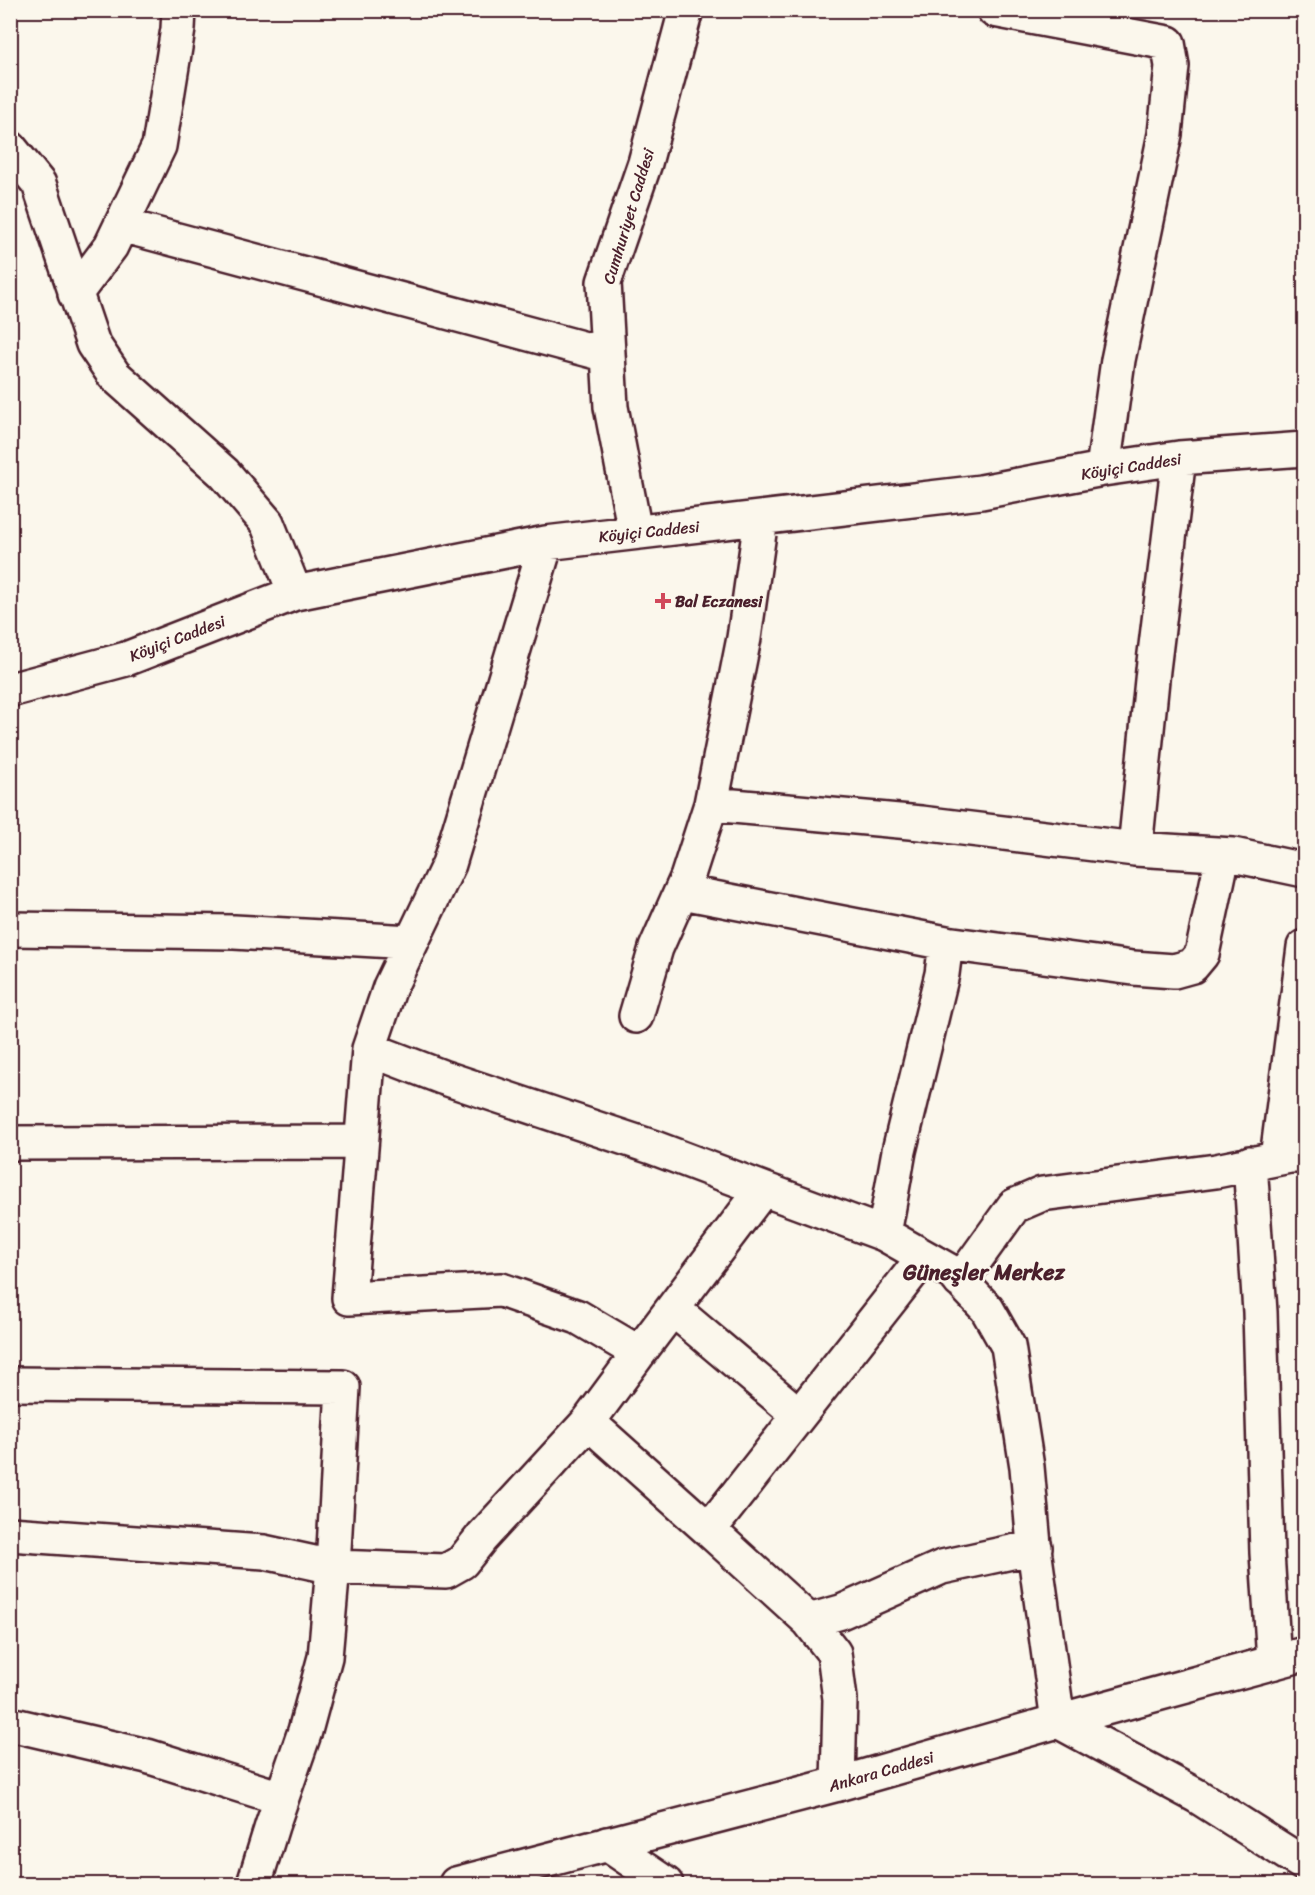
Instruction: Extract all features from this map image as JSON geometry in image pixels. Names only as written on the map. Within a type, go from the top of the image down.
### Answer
[{"type":"street","points":[[75,294],[111,246],[159,146],[179,10]]},
{"type":"street","name":"Cumhuriyet Caddesi","points":[[635,532],[611,407],[604,282],[645,163],[686,10]]},
{"type":"street","points":[[994,10],[1167,43],[1172,66],[1165,134],[1118,360],[1103,469]]},
{"type":"street","points":[[10,148],[39,184],[93,344],[114,375],[224,473],[267,523],[295,593]]},
{"type":"street","points":[[121,225],[608,355]]},
{"type":"street","name":"Köyiçi Caddesi","points":[[10,690],[126,659],[295,593],[546,543],[981,492],[1103,469],[1179,458],[1305,449]]},
{"type":"street","points":[[1135,849],[1153,670],[1179,458]]},
{"type":"street","points":[[636,1016],[656,948],[687,878],[711,804],[744,638],[761,519]]},
{"type":"street","points":[[546,543],[449,864],[390,987],[369,1049],[349,1298],[501,1290],[578,1317],[639,1353]]},
{"type":"street","points":[[711,804],[921,823],[1135,849],[1233,855],[1305,870]]},
{"type":"street","points":[[687,878],[688,888],[693,894],[946,943],[1133,968],[1174,971],[1192,966],[1202,954],[1223,855]]},
{"type":"street","points":[[10,929],[234,932],[411,942]]},
{"type":"street","points":[[884,1234],[899,1150],[942,974],[946,943]]},
{"type":"street","points":[[1289,1658],[1267,1553],[1260,1312],[1277,1159],[1305,947]]},
{"type":"street","points":[[369,1049],[442,1077],[652,1147],[884,1234],[953,1273],[987,1309],[1008,1346],[1027,1467],[1058,1721],[1197,1796],[1305,1864]]},
{"type":"street","points":[[10,1143],[360,1142]]},
{"type":"street","points":[[960,1281],[1014,1206],[1042,1194],[1216,1171],[1277,1159]]},
{"type":"street","points":[[10,1534],[264,1552],[333,1567],[446,1571],[462,1562],[482,1537],[588,1422],[763,1189]]},
{"type":"street","points":[[709,1530],[924,1257]]},
{"type":"street","points":[[673,1310],[798,1415]]},
{"type":"street","points":[[10,1384],[343,1387],[333,1567],[325,1658],[305,1731],[254,1884]]},
{"type":"street","points":[[588,1422],[809,1621],[834,1653],[840,1699],[838,1784]]},
{"type":"street","points":[[809,1621],[841,1612],[942,1567],[1035,1547]]},
{"type":"street","name":"Ankara Caddesi","points":[[456,1884],[501,1879],[607,1845],[838,1784],[1289,1658]]},
{"type":"street","points":[[10,1724],[147,1756],[281,1798]]},
{"type":"street","points":[[607,1845],[666,1884]]},
{"type":"place","name":"Bal Eczanesi","points":[[663,601]]},
{"type":"district","name":"Güneşler Merkez","points":[[984,1272]]}]
